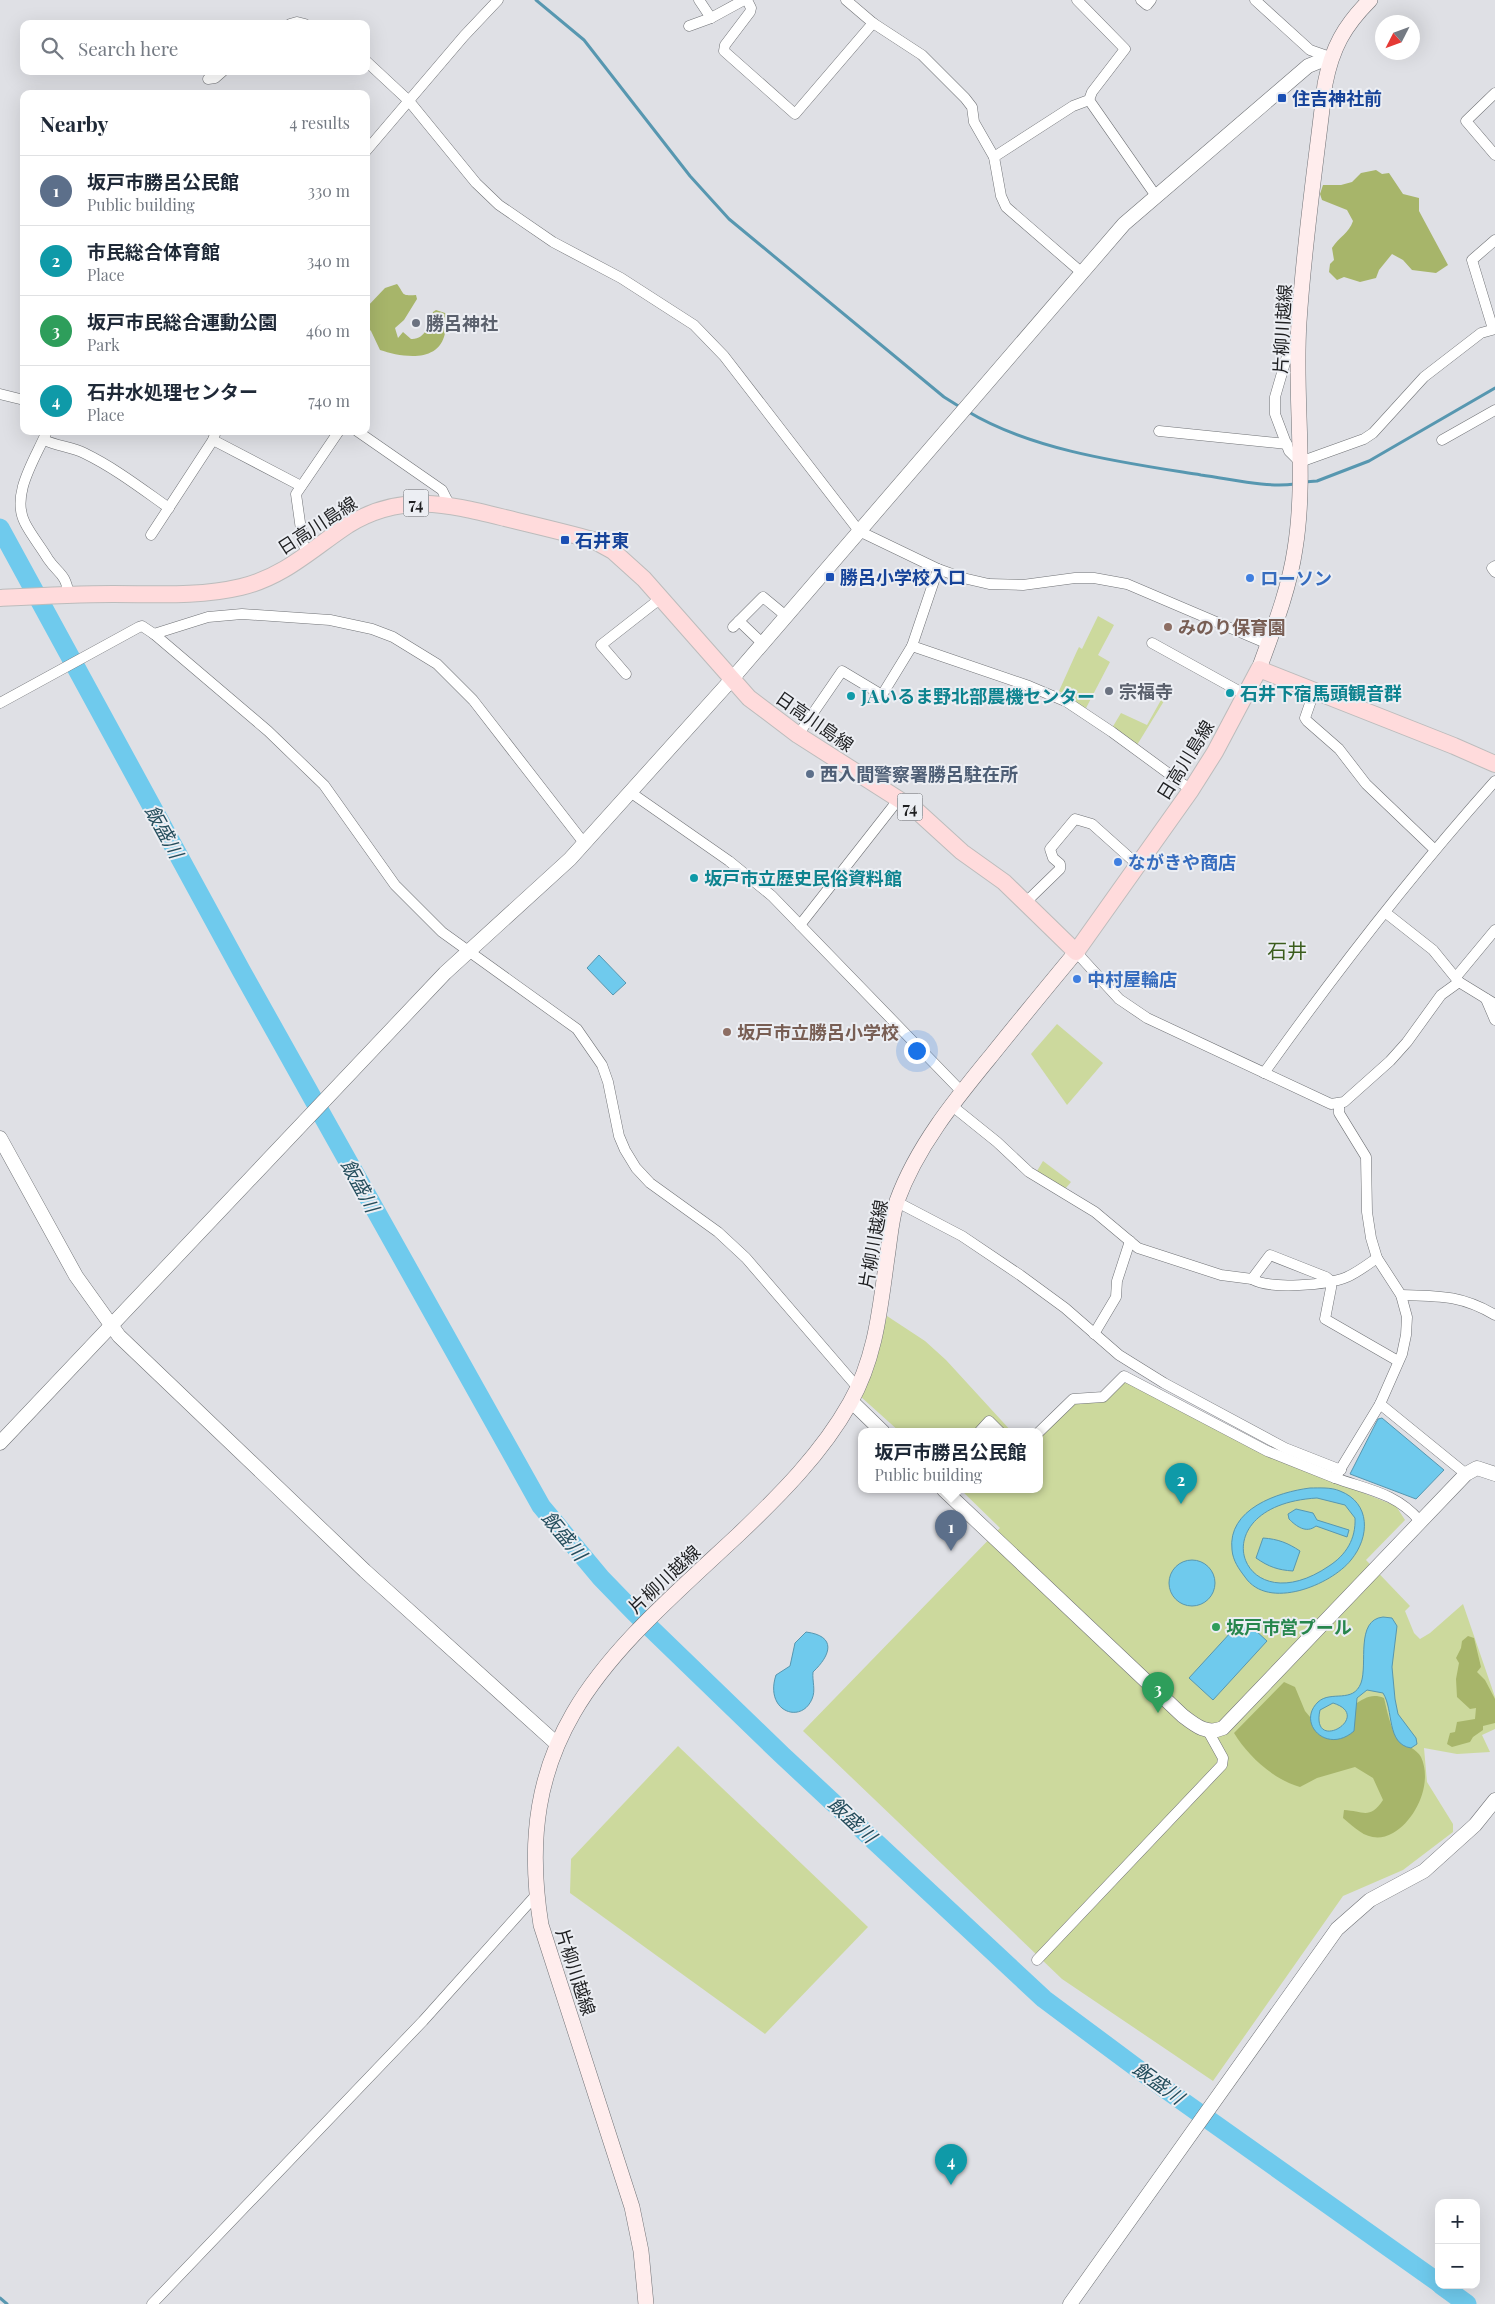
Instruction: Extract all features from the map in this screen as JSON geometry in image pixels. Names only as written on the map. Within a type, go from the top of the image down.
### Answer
[{"type":"main road","name":"片柳川越線","points":[[1259,669],[1289,578],[1295,549],[1299,476],[1298,341],[1324,94],[1330,57],[1350,21],[1370,0]]},
{"type":"main road","name":"日高川島線","points":[[5,598],[223,592],[268,578],[309,554],[366,515],[391,507],[421,502],[450,504],[570,534],[602,544],[626,561],[732,679],[760,707],[798,735],[917,811],[962,852],[992,872],[1026,902],[1076,952],[1139,866],[1216,752],[1259,669]]},
{"type":"main road","points":[[1259,669],[1495,764]]},
{"type":"main road","name":"片柳川越線","points":[[646,2304],[640,2251],[632,2207],[553,1968],[541,1925],[536,1895],[536,1835],[541,1800],[556,1744],[574,1710],[604,1666],[629,1637],[764,1510],[820,1449],[851,1402],[872,1348],[881,1313],[892,1221],[897,1202],[920,1154],[961,1091],[1076,952]]},
{"type":"street","points":[[370,146],[498,0]]},
{"type":"street","points":[[699,0],[711,18]]},
{"type":"street","points":[[689,26],[711,18],[746,0],[751,8],[750,12],[725,45],[724,51],[795,114],[873,23]]},
{"type":"street","points":[[1077,0],[1124,49],[1120,58],[1092,92],[1089,100]]},
{"type":"street","points":[[1141,0],[1147,5],[1151,0]]},
{"type":"street","points":[[1255,0],[1310,50],[1330,57]]},
{"type":"street","points":[[849,1],[873,23],[922,55],[965,98],[972,107],[974,122],[994,157],[1001,196],[1006,207],[1081,272]]},
{"type":"street","points":[[0,1443],[467,951],[532,894],[584,843],[732,679],[1124,224],[1308,66],[1330,57]]},
{"type":"street","points":[[370,65],[409,101],[476,183],[499,205],[554,242],[629,283],[694,325],[724,356],[859,531],[938,569],[963,578],[1007,585],[1075,578],[1112,581],[1143,590],[1268,644]]},
{"type":"street","points":[[208,79],[215,78],[218,75]]},
{"type":"street","points":[[1495,93],[1466,121],[1495,155]]},
{"type":"street","points":[[994,157],[1072,106],[1089,100]]},
{"type":"street","points":[[1089,100],[1156,196]]},
{"type":"street","points":[[1298,341],[1289,349],[1275,397],[1275,414],[1299,476],[1373,433],[1424,377],[1481,333],[1494,329],[1472,260],[1495,240]]},
{"type":"street","points":[[0,394],[20,399]]},
{"type":"street","points":[[1442,440],[1495,410]]},
{"type":"street","points":[[1158,432],[1287,444]]},
{"type":"street","points":[[64,595],[66,580],[52,565],[25,524],[21,509],[22,491],[46,435],[58,446],[82,452],[96,459],[169,508]]},
{"type":"street","points":[[309,554],[303,544],[296,494],[336,435]]},
{"type":"street","points":[[363,435],[442,490],[450,504]]},
{"type":"street","points":[[151,536],[214,436],[301,486]]},
{"type":"street","points":[[1495,566],[1492,568],[1495,572]]},
{"type":"street","points":[[798,735],[842,671],[882,695],[912,646],[938,569]]},
{"type":"street","points":[[762,643],[736,624],[763,597],[786,616]]},
{"type":"street","points":[[626,674],[601,645],[661,598]]},
{"type":"street","points":[[154,634],[208,617],[242,614],[330,620],[372,629],[393,637],[436,664],[472,700],[584,843]]},
{"type":"street","points":[[0,703],[139,627],[142,626],[154,634],[296,756],[324,785],[395,884],[442,932],[577,1029],[602,1066],[608,1082],[619,1136],[636,1168],[650,1183],[712,1226],[746,1258],[858,1388]]},
{"type":"street","points":[[1152,643],[1246,695]]},
{"type":"street","points":[[912,646],[1036,688],[1067,702],[1112,732],[1191,790]]},
{"type":"street","points":[[1314,692],[1306,714],[1307,721],[1339,749],[1366,784],[1434,849]]},
{"type":"street","points":[[1264,1073],[1340,968],[1386,913],[1434,849],[1495,781]]},
{"type":"street","points":[[630,792],[754,880],[961,1091]]},
{"type":"street","points":[[800,925],[898,800]]},
{"type":"street","points":[[1026,902],[1060,869],[1060,864],[1054,858],[1050,849],[1075,819],[1092,824],[1139,866]]},
{"type":"street","points":[[1386,913],[1433,950],[1457,980],[1490,1001],[1495,1020]]},
{"type":"street","points":[[1076,952],[1119,999],[1136,1012],[1327,1103],[1339,1104],[1352,1096],[1390,1061],[1407,1042],[1441,995],[1457,980],[1495,930]]},
{"type":"street","points":[[1338,1474],[1380,1404],[1398,1361],[1406,1335],[1407,1317],[1401,1295],[1377,1258],[1371,1238],[1367,1212],[1366,1157],[1339,1113],[1339,1104]]},
{"type":"street","points":[[951,1105],[997,1142],[1028,1172],[1095,1212],[1138,1248],[1184,1265],[1221,1276],[1252,1279],[1263,1283],[1304,1285],[1330,1281],[1357,1272],[1377,1258]]},
{"type":"street","points":[[0,1138],[76,1276],[112,1326],[366,1571],[556,1744]]},
{"type":"street","points":[[897,1202],[962,1236],[1020,1275],[1065,1308],[1119,1355],[1164,1383],[1285,1448],[1396,1499],[1409,1508],[1420,1521]]},
{"type":"street","points":[[1094,1334],[1113,1304],[1117,1281],[1130,1242]]},
{"type":"street","points":[[1252,1279],[1270,1255],[1330,1281]]},
{"type":"street","points":[[1330,1281],[1331,1288],[1325,1319],[1398,1361]]},
{"type":"street","points":[[1401,1295],[1448,1296],[1479,1306],[1495,1315]]},
{"type":"street","points":[[1043,1429],[1073,1399],[1103,1397],[1124,1376],[1267,1451],[1338,1474]]},
{"type":"street","points":[[851,1402],[879,1428]]},
{"type":"street","points":[[1380,1404],[1466,1474]]},
{"type":"street","points":[[983,1428],[989,1421],[996,1428]]},
{"type":"street","points":[[947,1493],[1183,1716],[1197,1728],[1208,1731],[1224,1728],[1466,1474],[1477,1468],[1495,1474]]},
{"type":"street","points":[[1037,1960],[1222,1765],[1223,1758],[1208,1731]]},
{"type":"street","points":[[1070,2304],[1337,1929],[1370,1900],[1424,1871],[1475,1825],[1495,1800]]},
{"type":"street","points":[[152,2304],[423,2021],[536,1895]]},
{"type":"green space","points":[[1376,170],[1382,174],[1389,173],[1403,194],[1419,198],[1419,211],[1448,265],[1436,273],[1412,270],[1403,260],[1392,254],[1379,270],[1376,278],[1360,282],[1344,277],[1337,280],[1329,272],[1330,264],[1334,260],[1332,248],[1349,229],[1353,221],[1347,210],[1322,200],[1320,194],[1323,185],[1341,185],[1352,182],[1361,173]]},
{"type":"green space","points":[[397,284],[404,294],[416,295],[417,299],[404,320],[395,328],[398,338],[403,332],[411,339],[420,337],[426,330],[433,312],[436,310],[445,313],[448,318],[445,333],[441,343],[435,350],[418,356],[408,356],[380,350],[370,330],[370,304],[385,288]]},
{"type":"green space","points":[[1098,616],[1114,625],[1098,655],[1110,662],[1085,710],[1059,691],[1079,647],[1082,649]]},
{"type":"green space","points":[[1161,700],[1164,701],[1137,745],[1112,728],[1121,713],[1147,725]]},
{"type":"green space","points":[[1057,1024],[1103,1063],[1067,1105],[1031,1054]]},
{"type":"green space","points":[[1043,1161],[1071,1182],[1065,1189],[1037,1171]]},
{"type":"green space","points":[[887,1316],[925,1341],[946,1360],[1008,1428],[896,1428],[860,1396],[873,1367]]},
{"type":"green space","points":[[1124,1379],[1271,1456],[1396,1506],[1405,1520],[1366,1560],[1410,1606],[1405,1611],[1414,1633],[1420,1639],[1430,1633],[1463,1604],[1495,1697],[1495,1729],[1482,1735],[1490,1752],[1457,1754],[1424,1748],[1427,1782],[1453,1824],[1453,1832],[1403,1870],[1343,1896],[1213,2081],[1062,1979],[803,1731],[1000,1528],[964,1493],[1043,1493],[1043,1433],[1073,1401],[1104,1400]]},
{"type":"green space","points":[[1468,1636],[1474,1638],[1481,1667],[1477,1672],[1485,1680],[1495,1699],[1495,1723],[1483,1726],[1483,1730],[1473,1737],[1470,1742],[1452,1747],[1447,1744],[1450,1733],[1455,1732],[1457,1722],[1475,1719],[1476,1708],[1470,1709],[1457,1697],[1456,1679],[1459,1663],[1456,1658],[1462,1641]]},
{"type":"green space","points":[[1284,1682],[1295,1687],[1305,1711],[1325,1735],[1350,1730],[1354,1705],[1361,1700],[1372,1696],[1384,1698],[1395,1734],[1419,1754],[1424,1767],[1425,1778],[1420,1800],[1409,1819],[1401,1827],[1393,1833],[1378,1838],[1360,1832],[1343,1818],[1344,1810],[1361,1813],[1370,1812],[1383,1800],[1373,1778],[1355,1767],[1317,1778],[1300,1787],[1290,1784],[1271,1773],[1240,1742],[1234,1733]]},
{"type":"green space","points":[[678,1746],[868,1927],[765,2034],[570,1893],[571,1859]]},
{"type":"water","points":[[599,955],[626,983],[613,995],[587,968]]},
{"type":"water","points":[[1382,1418],[1444,1470],[1416,1499],[1350,1474],[1378,1419]]},
{"type":"water","points":[[1329,1488],[1350,1496],[1362,1512],[1364,1531],[1362,1541],[1351,1560],[1329,1578],[1299,1591],[1268,1592],[1255,1587],[1239,1568],[1232,1550],[1233,1536],[1238,1524],[1246,1513],[1257,1505],[1297,1490]],"holes":[[[1317,1498],[1345,1505],[1355,1518],[1354,1533],[1349,1546],[1335,1562],[1298,1581],[1273,1582],[1254,1573],[1245,1557],[1245,1539],[1256,1520],[1279,1505]]]},
{"type":"water","points":[[1296,1509],[1313,1513],[1317,1520],[1349,1530],[1347,1537],[1316,1526],[1305,1529],[1298,1526],[1289,1519],[1288,1514]]},
{"type":"water","points":[[1263,1538],[1283,1542],[1300,1551],[1293,1571],[1274,1568],[1256,1558]]},
{"type":"water","points":[[1187,1560],[1197,1560],[1209,1566],[1214,1574],[1214,1592],[1209,1600],[1201,1605],[1187,1606],[1179,1603],[1172,1596],[1169,1588],[1169,1578],[1172,1570],[1179,1563]]},
{"type":"water","points":[[1383,1617],[1392,1618],[1397,1626],[1392,1667],[1395,1699],[1398,1714],[1416,1738],[1417,1744],[1411,1748],[1403,1745],[1394,1733],[1389,1708],[1383,1693],[1367,1690],[1357,1698],[1354,1731],[1344,1738],[1334,1740],[1325,1738],[1313,1727],[1311,1719],[1312,1710],[1318,1702],[1329,1697],[1353,1693],[1361,1683],[1366,1634],[1374,1620]],"holes":[[[1333,1703],[1344,1709],[1347,1716],[1345,1723],[1331,1731],[1324,1730],[1319,1723],[1320,1710]]]},
{"type":"water","points":[[1243,1619],[1267,1641],[1213,1700],[1189,1678]]},
{"type":"water","points":[[806,1632],[823,1638],[827,1642],[828,1647],[824,1659],[813,1672],[814,1692],[812,1699],[807,1707],[793,1712],[785,1710],[779,1705],[775,1698],[774,1687],[776,1675],[790,1666],[795,1643]]},
{"type":"waterway","points":[[536,0],[584,40],[690,176],[729,219],[944,397],[960,407]]},
{"type":"waterway","points":[[1304,482],[1317,481],[1369,461],[1495,388]]},
{"type":"waterway","points":[[967,411],[993,425],[1050,446],[1111,460],[1248,482],[1272,485],[1295,484]]},
{"type":"waterway","name":"飯盛川","points":[[0,528],[242,972],[541,1506],[601,1578],[634,1612],[782,1755],[1044,1999],[1161,2086],[1435,2280]]},
{"type":"waterway","name":"飯盛川","points":[[1446,2289],[1467,2304]]},
{"type":"waterway","points":[[0,2298],[7,2304]]},
{"type":"place","name":"住吉神社前","points":[[1282,98]]},
{"type":"place","name":"勝呂神社","points":[[416,323]]},
{"type":"place","name":"石井東","points":[[565,540]]},
{"type":"place","name":"勝呂小学校入口","points":[[830,577]]},
{"type":"place","name":"ローソン","points":[[1250,578]]},
{"type":"place","name":"みのり保育園","points":[[1168,627]]},
{"type":"place","name":"宗福寺","points":[[1109,691]]},
{"type":"place","name":"石井下宿馬頭観音群","points":[[1230,693]]},
{"type":"place","name":"JAいるま野北部農機センター","points":[[851,696]]},
{"type":"place","name":"西入間警察署勝呂駐在所","points":[[810,774]]},
{"type":"place","name":"ながきや商店","points":[[1118,862]]},
{"type":"place","name":"坂戸市立歴史民俗資料館","points":[[694,878]]},
{"type":"place","name":"中村屋輪店","points":[[1077,979]]},
{"type":"place","name":"坂戸市立勝呂小学校","points":[[727,1032]]},
{"type":"place","name":"市民総合体育館","points":[[1181,1504]]},
{"type":"place","name":"坂戸市勝呂公民館","points":[[951,1551]]},
{"type":"place","name":"坂戸市営プール","points":[[1216,1627]]},
{"type":"place","name":"坂戸市民総合運動公園","points":[[1158,1713]]},
{"type":"place","name":"石井水処理センター","points":[[951,2185]]},
{"type":"district","name":"石井","points":[[1287,949]]}]
